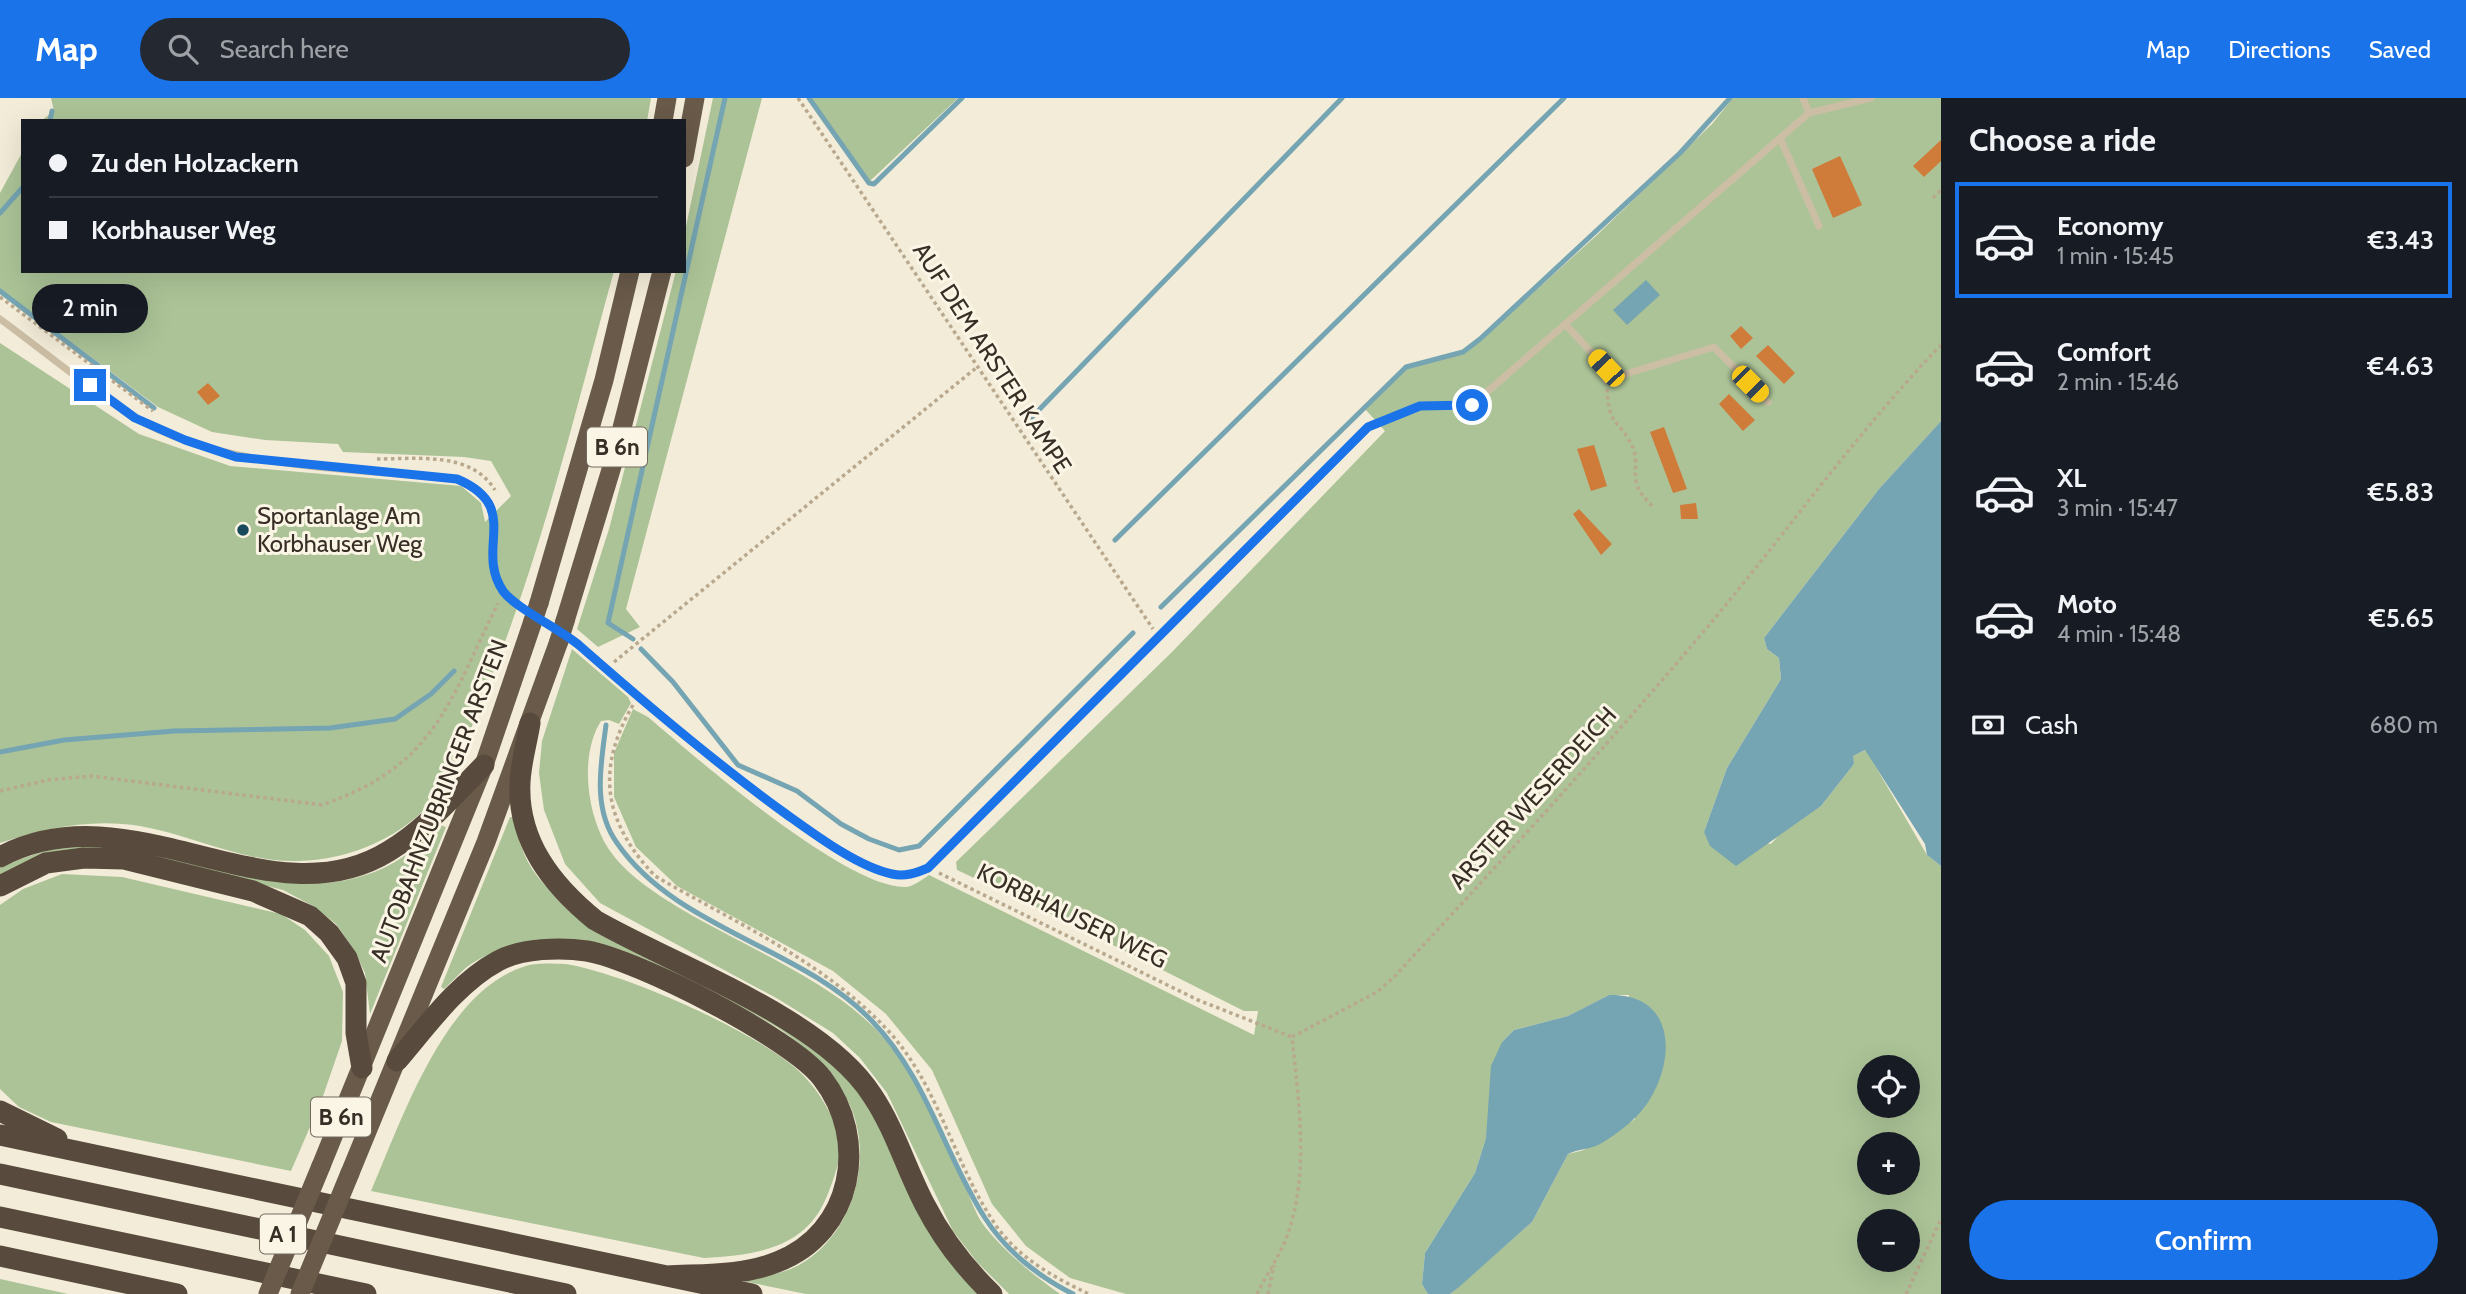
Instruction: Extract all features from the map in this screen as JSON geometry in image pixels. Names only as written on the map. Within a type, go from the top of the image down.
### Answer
[{"type":"highway","points":[[663,119],[667,98]]},
{"type":"highway","points":[[686,147],[695,98]]},
{"type":"highway","name":"AUTOBAHNZUBRINGER ARSTEN","points":[[268,1294],[484,765],[536,612],[601,392],[630,273]]},
{"type":"highway","name":"B 6n","points":[[300,1294],[397,1061],[530,723],[559,641],[613,463],[661,273]]},
{"type":"highway","points":[[530,723],[520,782],[521,802],[534,851],[549,877],[568,898],[595,920],[777,1015],[815,1039],[850,1067],[872,1094],[940,1233],[957,1258],[992,1294]]},
{"type":"highway","points":[[0,857],[32,843],[96,835],[134,839],[267,871],[310,874],[337,871],[362,864],[388,852],[430,821],[484,765]]},
{"type":"highway","points":[[0,886],[46,863],[84,858],[124,859],[253,891],[310,916],[329,933],[346,958],[356,983],[356,1033],[362,1068]]},
{"type":"highway","points":[[397,1061],[466,984],[500,960],[542,950],[586,951],[626,963],[758,1028],[800,1057],[821,1076],[837,1101],[845,1124],[850,1173],[835,1212],[814,1241],[797,1254],[775,1263],[728,1273],[667,1276]]},
{"type":"highway","points":[[0,1111],[101,1157]]},
{"type":"highway","points":[[0,1135],[752,1294]]},
{"type":"highway","name":"A 1","points":[[0,1174],[566,1294]]},
{"type":"highway","name":"A 1","points":[[0,1217],[366,1294]]},
{"type":"highway","points":[[0,1256],[177,1294]]},
{"type":"lane","points":[[1803,98],[1809,113]]},
{"type":"lane","points":[[0,319],[135,418],[185,440],[236,457],[457,479],[469,484],[487,497],[495,518],[494,569],[503,592],[579,645],[604,670],[748,786],[836,847],[890,874],[905,875],[928,868],[1368,427],[1420,406],[1472,405],[1809,113],[1871,98]]},
{"type":"lane","points":[[1780,138],[1819,226]]},
{"type":"lane","points":[[1565,324],[1606,368],[1606,380],[1714,347],[1768,402]]},
{"type":"path","name":"AUF DEM ARSTER KAMPE","points":[[798,98],[1158,637]]},
{"type":"path","points":[[1933,198],[1941,190]]},
{"type":"path","points":[[0,297],[157,414]]},
{"type":"path","name":"ARSTER WESERDEICH","points":[[1292,1037],[1320,1025],[1377,992],[1394,977],[1565,791],[1715,618],[1853,447],[1941,345]]},
{"type":"path","points":[[604,670],[976,368]]},
{"type":"path","points":[[1606,380],[1608,415],[1632,447],[1637,465],[1636,481],[1644,498],[1654,508]]},
{"type":"path","points":[[368,458],[458,462],[479,473],[498,496]]},
{"type":"path","points":[[0,791],[48,780],[91,776],[322,805],[351,794],[386,776],[412,756],[441,719],[503,592]]},
{"type":"path","points":[[638,697],[619,728],[610,756],[609,781],[611,803],[635,855],[655,876],[827,977],[864,1006],[894,1037],[919,1071],[993,1222],[1016,1247],[1051,1276],[1089,1294]]},
{"type":"path","name":"KORBHAUSER WEG","points":[[928,868],[1198,1000],[1292,1037]]},
{"type":"path","points":[[1257,1294],[1283,1245],[1294,1208],[1300,1168],[1298,1095],[1292,1037]]},
{"type":"path","points":[[1906,1294],[1941,1219]]},
{"type":"path","points":[[1268,1294],[1275,1259]]},
{"type":"green space","points":[[51,98],[651,98],[647,119],[44,119],[54,111]]},
{"type":"green space","points":[[713,98],[762,98],[626,609],[640,627],[598,647],[577,629],[609,529],[675,273],[686,273],[686,226]]},
{"type":"green space","points":[[811,98],[958,98],[870,181]]},
{"type":"green space","points":[[1733,98],[1941,98],[1941,421],[1879,489],[1764,638],[1767,649],[1779,658],[1781,679],[1727,768],[1704,832],[1771,844],[1785,828],[1821,806],[1854,764],[1852,756],[1866,750],[1927,855],[1941,866],[1941,1294],[1450,1294],[1532,1222],[1568,1154],[1584,1150],[1635,1119],[1629,995],[1609,995],[1568,1016],[1514,1030],[1502,1042],[1486,1138],[1475,1173],[1425,1253],[1422,1284],[1428,1294],[1126,1294],[1070,1278],[1026,1246],[992,1204],[932,1070],[886,1014],[833,971],[677,886],[636,847],[614,797],[614,753],[633,709],[648,717],[772,818],[847,867],[879,882],[905,887],[929,875],[1254,1035],[1258,1011],[1244,1011],[957,870],[956,862],[1172,652],[1385,431],[1365,409],[1407,368],[1464,353],[1597,235],[1712,124]]},
{"type":"green space","points":[[21,155],[21,273],[613,273],[539,542],[503,648],[463,749],[445,785],[425,810],[393,834],[338,856],[299,861],[258,858],[160,830],[122,824],[69,826],[0,843],[0,343],[139,434],[230,466],[461,486],[481,503],[485,522],[511,496],[491,461],[464,457],[343,452],[338,444],[265,440],[212,432],[158,407],[0,289],[0,193]]},
{"type":"green space","points":[[572,649],[628,697],[631,703],[619,724],[609,720],[601,721],[590,751],[588,785],[591,803],[608,848],[632,875],[661,896],[703,922],[803,975],[867,1021],[897,1055],[922,1095],[985,1227],[1020,1263],[1060,1294],[1009,1294],[977,1262],[953,1231],[887,1093],[860,1058],[833,1033],[778,999],[600,903],[565,864],[544,810],[539,773],[542,741]]},
{"type":"green space","points":[[510,817],[514,817],[522,848],[532,869],[571,909],[774,1021],[816,1049],[844,1074],[866,1103],[884,1135],[933,1236],[954,1266],[979,1294],[806,1294],[738,1280],[785,1271],[819,1251],[848,1210],[860,1161],[859,1136],[852,1111],[841,1089],[806,1049],[764,1020],[657,965],[630,953],[589,941],[544,942],[512,947],[483,957],[461,972],[444,989],[441,987]]},
{"type":"green space","points":[[440,825],[446,827],[370,1014],[365,973],[354,950],[336,924],[313,906],[283,890],[133,853],[0,876],[0,868],[28,856],[58,848],[104,845],[153,852],[257,878],[292,883],[327,883],[361,876],[395,862],[413,850]]},
{"type":"green space","points":[[62,874],[122,877],[281,914],[305,930],[329,956],[343,992],[342,1041],[322,1099],[291,1171],[51,1122],[19,1107],[0,1089],[0,905],[23,889]]},
{"type":"green space","points":[[565,964],[621,979],[690,1007],[757,1041],[803,1075],[830,1113],[841,1145],[837,1168],[827,1196],[818,1214],[806,1228],[777,1246],[760,1251],[704,1258],[371,1191],[411,1096],[448,1031],[470,1003],[495,981],[523,967]]},
{"type":"green space","points":[[0,1279],[68,1294],[0,1294]]},
{"type":"water","points":[[1646,280],[1660,295],[1627,325],[1613,310]]},
{"type":"water","points":[[1941,421],[1941,866],[1927,855],[1925,844],[1865,750],[1853,756],[1854,764],[1821,806],[1736,866],[1710,846],[1704,832],[1727,768],[1781,679],[1779,658],[1767,649],[1764,638],[1879,489]]},
{"type":"water","points":[[1609,995],[1633,998],[1650,1008],[1661,1022],[1665,1060],[1650,1100],[1633,1120],[1608,1139],[1594,1147],[1568,1154],[1532,1222],[1459,1287],[1450,1294],[1428,1294],[1422,1284],[1425,1253],[1475,1173],[1486,1138],[1491,1066],[1502,1042],[1514,1030],[1568,1016]]},
{"type":"building","points":[[1941,140],[1941,161],[1924,177],[1913,166]]},
{"type":"building","points":[[1840,156],[1862,205],[1833,218],[1812,169]]},
{"type":"building","points":[[1741,326],[1753,338],[1741,349],[1730,336]]},
{"type":"building","points":[[1768,345],[1795,373],[1784,384],[1756,356]]},
{"type":"building","points":[[208,383],[220,396],[208,405],[197,392]]},
{"type":"building","points":[[1729,394],[1755,420],[1743,431],[1719,404]]},
{"type":"building","points":[[1664,427],[1687,489],[1673,493],[1650,432]]},
{"type":"building","points":[[1594,445],[1607,486],[1591,491],[1577,449]]},
{"type":"building","points":[[1696,503],[1698,519],[1681,519],[1680,505]]},
{"type":"building","points":[[1579,509],[1612,544],[1601,555],[1573,514]]},
{"type":"waterway","points":[[633,639],[608,623],[725,98]]},
{"type":"waterway","points":[[809,98],[869,183],[874,184],[962,98]]},
{"type":"waterway","points":[[1031,418],[1342,98]]},
{"type":"waterway","points":[[1115,540],[1564,98]]},
{"type":"waterway","points":[[1161,607],[1406,367],[1463,352],[1480,339],[1680,153],[1730,98]]},
{"type":"waterway","points":[[50,119],[52,111]]},
{"type":"waterway","points":[[0,213],[21,189]]},
{"type":"waterway","points":[[0,291],[154,408]]},
{"type":"waterway","points":[[641,649],[673,682],[738,765],[797,791],[841,824],[869,839],[899,850],[919,846],[1133,633]]},
{"type":"waterway","points":[[0,752],[64,740],[174,731],[330,728],[395,719],[431,694],[454,671]]},
{"type":"waterway","points":[[606,725],[601,801],[609,829],[617,843],[642,872],[672,897],[705,918],[811,974],[843,996],[872,1021],[907,1067],[971,1193],[993,1230],[1024,1262],[1073,1294]]},
{"type":"place","name":"Sportanlage Am Korbhauser Weg","points":[[243,530]]},
{"type":"route","points":[[90,385],[135,418],[185,440],[236,457],[457,479],[478,489],[487,497],[495,518],[494,569],[503,592],[579,645],[604,670],[691,742],[811,831],[876,868],[890,874],[905,875],[928,868],[1368,427],[1420,406],[1472,405]]}]
